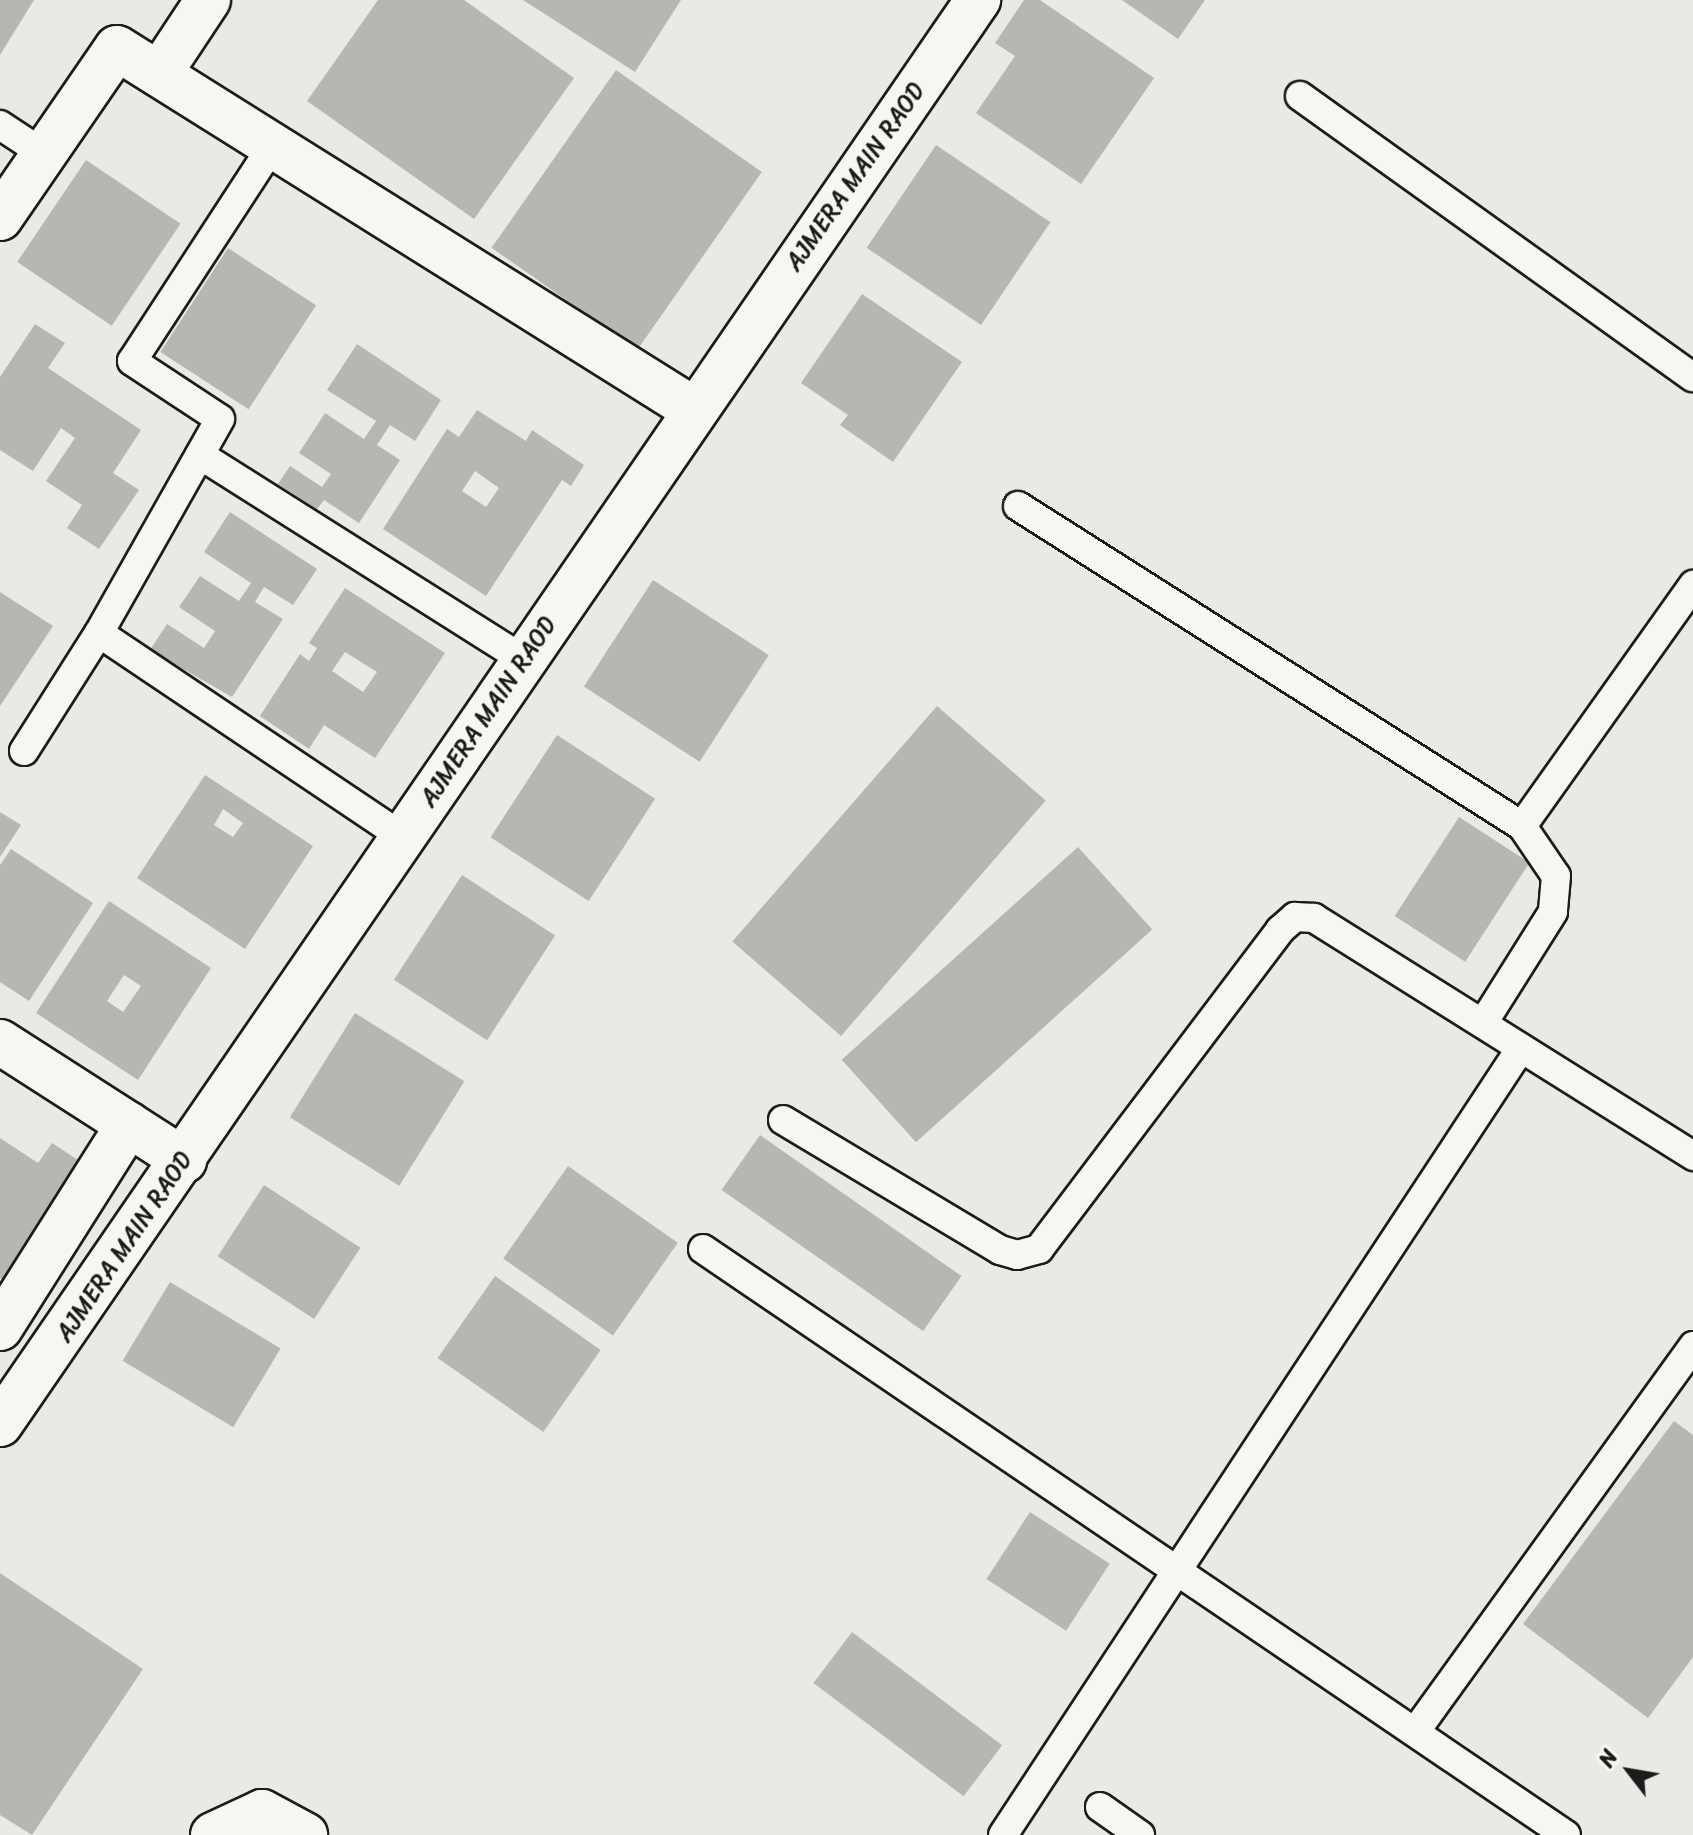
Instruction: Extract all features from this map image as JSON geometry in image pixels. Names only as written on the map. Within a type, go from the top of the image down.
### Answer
[{"type":"street","points":[[159,74],[208,0]]},
{"type":"street","name":"AJMERA MAIN RAOD","points":[[0,1424],[66,1333],[693,409],[978,0]]},
{"type":"street","points":[[0,218],[117,48],[693,409]]},
{"type":"street","points":[[0,1042],[184,1160]]},
{"type":"street","points":[[66,1333],[6,1303],[129,1124]]},
{"type":"street","points":[[213,1835],[262,1812],[305,1835]]},
{"type":"lane","points":[[1300,96],[1693,377]]},
{"type":"lane","points":[[0,125],[44,154]]},
{"type":"lane","points":[[24,751],[99,633],[220,419],[132,361],[273,145]]},
{"type":"lane","points":[[200,455],[524,660]]},
{"type":"lane","points":[[1018,506],[1522,826],[1556,876],[1553,912],[1483,1023]]},
{"type":"lane","points":[[1522,826],[1693,585]]},
{"type":"lane","points":[[99,633],[403,837]]},
{"type":"lane","points":[[783,1120],[1000,1250],[1017,1255],[1039,1249],[1295,917],[1314,918],[1693,1156]]},
{"type":"lane","points":[[1003,1835],[1521,1048]]},
{"type":"lane","points":[[703,1249],[1179,1569],[1566,1835]]},
{"type":"lane","points":[[1415,1732],[1693,1346]]},
{"type":"lane","points":[[1100,1807],[1140,1835]]},
{"type":"building","points":[[0,0],[34,0],[0,55]]},
{"type":"building","points":[[378,0],[464,0],[574,78],[474,219],[307,101]]},
{"type":"building","points":[[523,0],[681,0],[635,72]]},
{"type":"building","points":[[1024,0],[1040,0],[1154,78],[1081,184],[976,113],[1015,56],[995,43]]},
{"type":"building","points":[[1122,0],[1205,0],[1178,39]]},
{"type":"building","points":[[616,70],[762,172],[637,350],[492,248]]},
{"type":"building","points":[[936,145],[1050,222],[981,325],[867,248]]},
{"type":"building","points":[[86,160],[181,224],[112,326],[17,262]]},
{"type":"building","points":[[228,248],[316,305],[249,409],[160,352]]},
{"type":"building","points":[[862,294],[962,362],[893,462],[840,425],[848,415],[801,383]]},
{"type":"building","points":[[35,324],[65,343],[48,368],[141,430],[113,473],[139,490],[99,549],[67,528],[82,505],[46,481],[75,438],[61,428],[33,471],[0,450],[0,377]]},
{"type":"building","points":[[357,344],[441,400],[415,441],[390,425],[377,445],[400,460],[359,523],[324,500],[317,509],[278,484],[290,466],[322,487],[331,474],[299,453],[325,413],[364,439],[376,421],[327,390]]},
{"type":"building","points":[[477,410],[526,441],[532,430],[584,465],[571,486],[562,480],[486,596],[383,529],[447,429],[459,437]],"holes":[[[475,471],[499,488],[486,507],[462,491]]]},
{"type":"building","points":[[230,512],[317,569],[293,605],[264,587],[255,602],[283,619],[232,697],[150,650],[167,624],[204,648],[215,631],[179,607],[200,576],[239,601],[251,583],[204,552]]},
{"type":"building","points":[[653,580],[769,655],[700,762],[584,687]]},
{"type":"building","points":[[345,588],[445,653],[375,758],[324,725],[309,749],[260,716],[300,654],[309,661],[317,648],[309,643]],"holes":[[[345,652],[377,672],[363,692],[332,671]]]},
{"type":"building","points":[[0,592],[53,626],[0,706]]},
{"type":"building","points":[[937,706],[1046,800],[841,1036],[732,941]]},
{"type":"building","points":[[557,735],[655,799],[589,901],[491,837]]},
{"type":"building","points":[[205,775],[313,846],[245,949],[137,878]],"holes":[[[223,809],[243,823],[233,837],[214,825]]]},
{"type":"building","points":[[0,812],[21,825],[0,857]]},
{"type":"building","points":[[1459,817],[1529,863],[1465,962],[1395,916]]},
{"type":"building","points":[[1078,847],[1152,929],[916,1142],[842,1060]]},
{"type":"building","points":[[11,849],[93,903],[29,1001],[0,982],[0,865]]},
{"type":"building","points":[[462,875],[555,935],[487,1040],[394,980]]},
{"type":"building","points":[[109,901],[211,968],[138,1080],[36,1013]],"holes":[[[124,975],[141,986],[123,1012],[107,1001]]]},
{"type":"building","points":[[355,1013],[464,1081],[399,1186],[290,1117]]},
{"type":"building","points":[[760,1135],[962,1276],[923,1331],[722,1190]]},
{"type":"building","points":[[0,1138],[38,1163],[52,1143],[84,1164],[6,1282],[0,1278]]},
{"type":"building","points":[[568,1166],[678,1243],[613,1335],[503,1259]]},
{"type":"building","points":[[264,1185],[360,1248],[314,1319],[218,1256]]},
{"type":"building","points":[[495,1276],[601,1350],[543,1432],[438,1358]]},
{"type":"building","points":[[170,1282],[281,1348],[233,1427],[123,1361]]},
{"type":"building","points":[[1674,1421],[1693,1435],[1693,1657],[1648,1718],[1523,1624]]},
{"type":"building","points":[[1030,1512],[1110,1564],[1066,1631],[986,1579]]},
{"type":"building","points":[[0,1573],[143,1669],[32,1835],[0,1815]]},
{"type":"building","points":[[852,1632],[1002,1745],[964,1796],[813,1683]]}]
